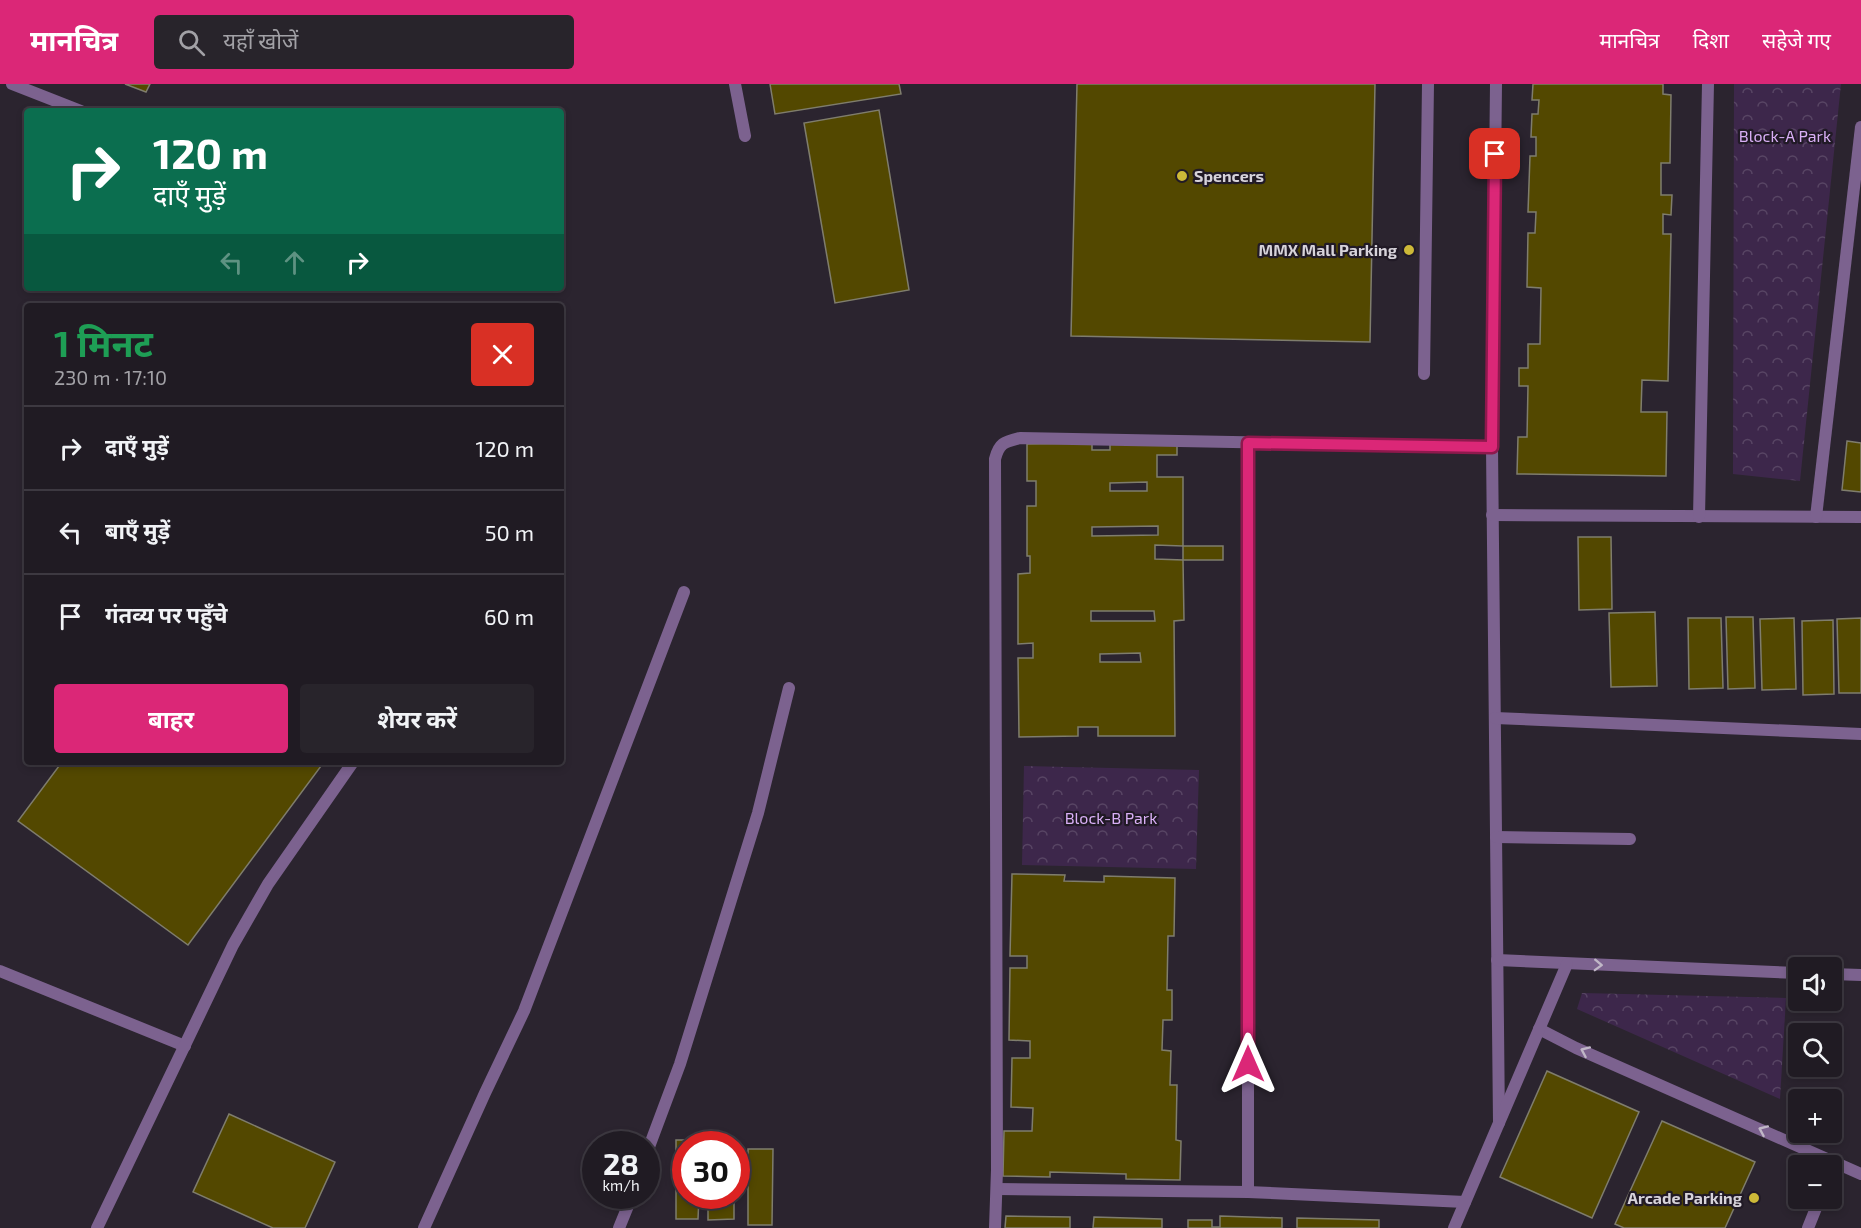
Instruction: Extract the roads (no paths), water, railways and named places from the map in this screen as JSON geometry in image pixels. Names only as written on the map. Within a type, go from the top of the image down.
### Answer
[{"type":"street","points":[[12,84],[73,108]]},
{"type":"street","points":[[735,84],[745,136]]},
{"type":"street","points":[[1424,374],[1428,84]]},
{"type":"street","points":[[1496,84],[1492,515],[1499,1123]]},
{"type":"street","points":[[1699,517],[1708,84]]},
{"type":"street","points":[[1816,517],[1861,127]]},
{"type":"street","points":[[995,1228],[997,1190],[995,459],[998,447],[1007,441],[1020,438],[1492,447]]},
{"type":"street","points":[[1248,443],[1248,1192]]},
{"type":"street","points":[[1492,515],[1861,517]]},
{"type":"street","points":[[424,1228],[524,1011],[684,592]]},
{"type":"street","points":[[655,1131],[680,1064],[755,824],[789,688]]},
{"type":"street","points":[[1495,718],[1861,734]]},
{"type":"street","points":[[97,1228],[233,945],[268,884],[351,765]]},
{"type":"street","points":[[1496,837],[1630,839]]},
{"type":"street","points":[[1497,960],[1788,973]]},
{"type":"street","points":[[1454,1228],[1567,964]]},
{"type":"street","points":[[0,971],[185,1047]]},
{"type":"street","points":[[1842,974],[1861,975]]},
{"type":"street","points":[[1539,1029],[1807,1155]]},
{"type":"street","points":[[1842,1169],[1861,1174]]},
{"type":"street","points":[[997,1190],[1248,1192],[1465,1202]]},
{"type":"street","points":[[623,1227],[628,1209]]},
{"type":"street","points":[[1808,1228],[1816,1209]]},
{"type":"place","name":"Spencers","points":[[1182,176]]},
{"type":"place","name":"MMX Mall Parking","points":[[1409,250]]},
{"type":"place","name":"Arcade Parking","points":[[1754,1198]]},
{"type":"park label","name":"Block-A Park","points":[[1785,136]]},
{"type":"park label","name":"Block-B Park","points":[[1111,818]]}]
